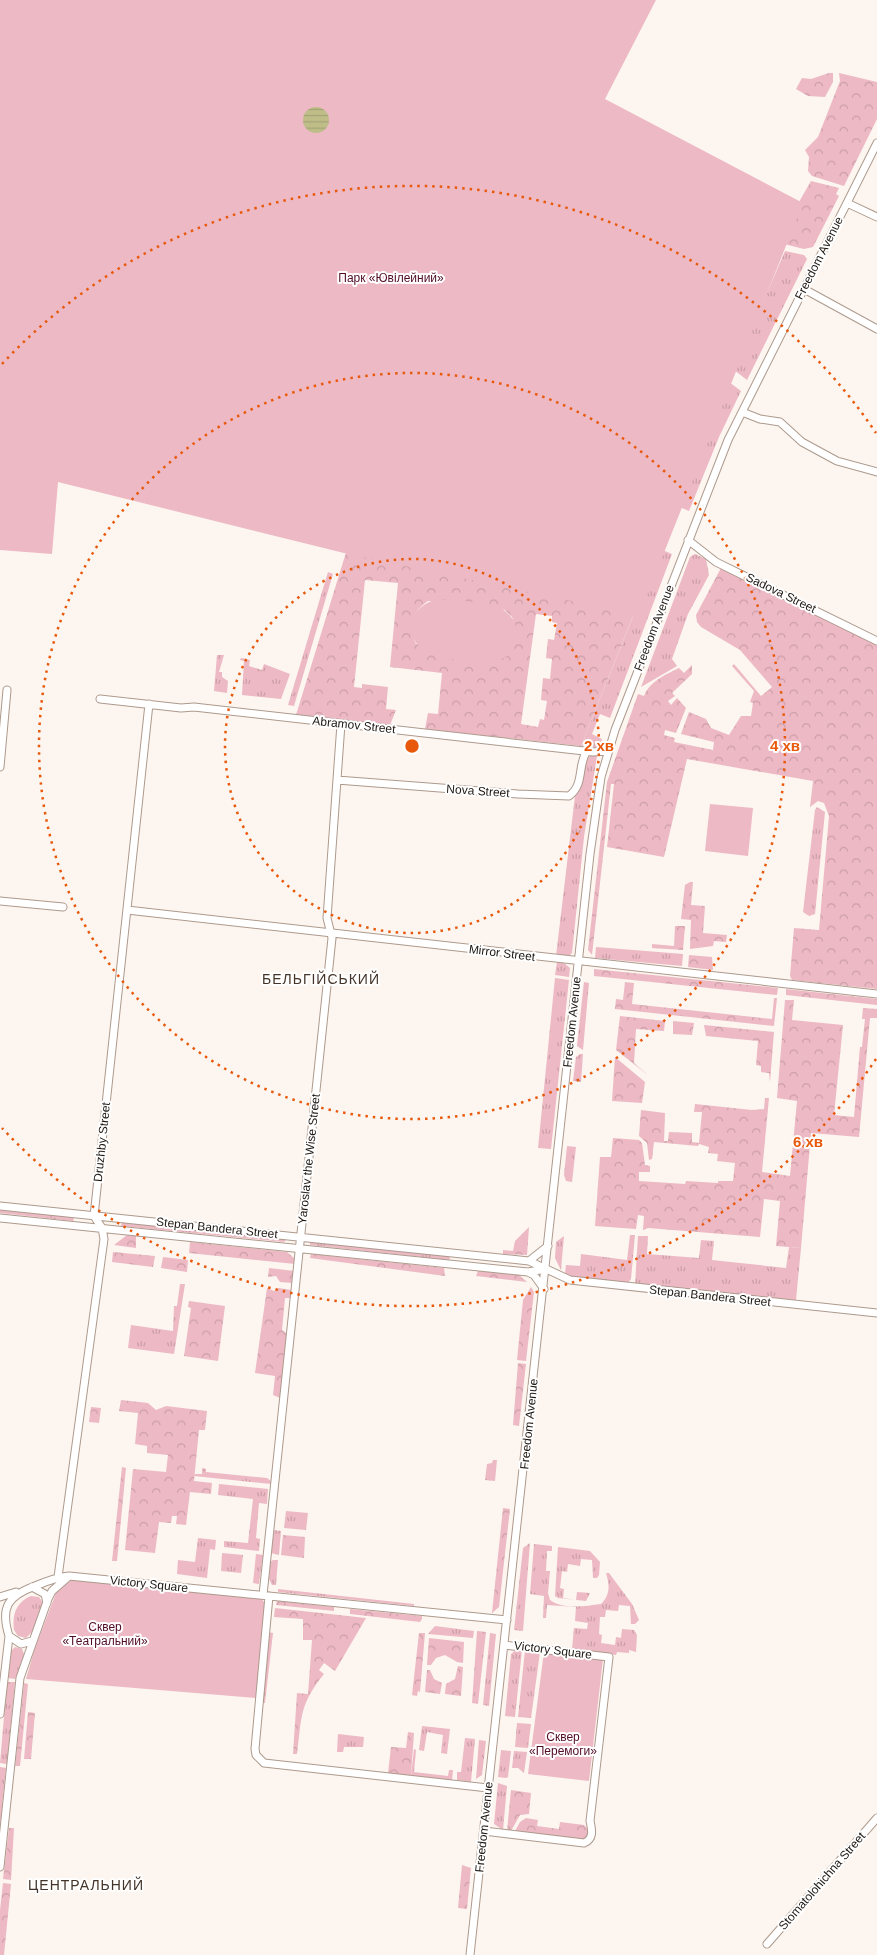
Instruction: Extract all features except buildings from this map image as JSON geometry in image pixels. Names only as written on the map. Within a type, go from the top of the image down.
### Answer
[{"type":"street","name":"Freedom Avenue","points":[[470,1955],[593,834],[601,777],[608,751],[728,440],[877,143]]},
{"type":"street","points":[[847,203],[877,218]]},
{"type":"street","points":[[804,288],[877,330]]},
{"type":"street","points":[[742,412],[760,419],[780,422],[802,442],[837,461],[877,472]]},
{"type":"street","name":"Sadova Street","points":[[688,540],[716,562],[877,642]]},
{"type":"street","points":[[0,767],[7,690]]},
{"type":"street","name":"Abramov Street","points":[[100,699],[181,708],[194,707],[588,751],[608,751]]},
{"type":"street","name":"Druzhby Street","points":[[94,1216],[149,704]]},
{"type":"street","name":"Yaroslav the Wise Street","points":[[266,1595],[332,938],[327,918],[341,724]]},
{"type":"street","name":"Nova Street","points":[[337,780],[518,794],[569,796],[578,788],[583,758],[588,751]]},
{"type":"street","points":[[0,901],[63,907]]},
{"type":"street","name":"Mirror Street","points":[[127,910],[877,994]]},
{"type":"street","name":"Stepan Bandera Street","points":[[0,1206],[529,1260],[570,1280],[877,1313]]},
{"type":"street","points":[[58,1576],[104,1239],[102,1228],[96,1222],[94,1216]]},
{"type":"street","name":"Stepan Bandera Street","points":[[0,1218],[528,1272],[546,1269]]},
{"type":"street","points":[[529,1260],[536,1257],[548,1246]]},
{"type":"street","points":[[448,1264],[452,1258],[450,1252]]},
{"type":"street","points":[[457,1265],[455,1259],[459,1253]]},
{"type":"street","points":[[528,1272],[534,1275],[544,1289]]},
{"type":"street","name":"Victory Square","points":[[31,1587],[58,1576],[69,1576],[507,1620]]},
{"type":"street","points":[[0,1867],[20,1678],[32,1641],[52,1591],[69,1576]]},
{"type":"street","points":[[0,1597],[31,1587],[45,1594],[47,1604]]},
{"type":"street","points":[[5,1616],[11,1599],[21,1591]]},
{"type":"street","points":[[266,1595],[255,1749],[260,1760],[264,1763],[488,1788]]},
{"type":"street","points":[[0,1604],[5,1616],[9,1636],[0,1714]]},
{"type":"street","points":[[9,1636],[21,1644],[32,1641]]},
{"type":"street","name":"Victory Square","points":[[484,1831],[584,1842],[589,1840],[592,1834],[590,1821],[609,1657],[504,1645]]},
{"type":"street","name":"Stomatolohichna Street","points":[[768,1944],[877,1818]]},
{"type":"green space","name":"Парк «Ювілейний»","points":[[0,0],[656,0],[605,99],[803,203],[638,618],[572,601],[344,553],[58,482],[52,554],[0,550]]},
{"type":"green space","points":[[833,73],[833,82],[825,97],[808,96],[796,89],[802,78],[811,79]]},
{"type":"green space","points":[[839,73],[877,82],[877,119],[844,186],[812,176],[808,171],[809,157],[805,150],[818,137],[840,81]]},
{"type":"green space","points":[[811,181],[839,188],[836,194],[839,196],[813,247],[804,249],[776,242]]},
{"type":"green space","points":[[785,251],[804,255],[807,259],[747,380],[734,370]]},
{"type":"green space","points":[[729,382],[741,391],[719,437],[689,511],[677,506]]},
{"type":"green space","points":[[348,546],[651,571],[581,746],[425,729],[428,713],[438,714],[442,673],[390,667],[398,583],[365,580],[354,687],[362,688],[362,684],[388,687],[386,709],[396,710],[390,725],[296,715]],"holes":[[[428,601],[505,610],[512,617],[517,634],[416,644],[412,631],[413,620],[418,610]],[[536,614],[552,616],[552,622],[557,623],[554,640],[548,639],[546,658],[552,659],[550,679],[543,678],[541,700],[547,701],[544,720],[540,719],[538,727],[521,724]]]},
{"type":"green space","points":[[660,549],[672,554],[610,718],[600,714],[592,734],[602,739],[600,745],[596,748],[581,746]]},
{"type":"green space","points":[[695,554],[706,559],[709,575],[688,614],[672,659],[677,666],[641,687],[690,557]]},
{"type":"green space","points":[[721,568],[877,645],[877,989],[792,980],[790,976],[794,928],[819,930],[829,816],[824,803],[818,801],[810,807],[813,781],[687,759],[664,857],[607,847],[614,784],[611,784],[592,955],[588,950],[607,782],[638,694],[644,696],[650,686],[658,679],[679,668],[684,673],[692,665],[692,674],[672,693],[675,696],[668,701],[671,705],[677,698],[686,708],[676,733],[665,730],[664,735],[675,738],[674,742],[713,750],[714,742],[681,734],[689,712],[706,719],[711,728],[729,735],[741,716],[751,716],[753,703],[750,702],[754,691],[732,666],[734,664],[761,696],[772,687],[740,650],[701,627],[697,622],[696,615]]},
{"type":"green space","points":[[328,572],[333,574],[294,706],[288,705]]},
{"type":"green space","points":[[438,599],[483,603],[508,613],[513,619],[517,630],[513,649],[505,657],[494,661],[468,662],[431,655],[421,649],[415,641],[411,624],[419,609],[427,603]]},
{"type":"green space","points":[[217,655],[224,655],[219,672],[222,672],[222,677],[228,681],[227,693],[214,691]]},
{"type":"green space","points":[[241,658],[250,660],[249,666],[262,670],[264,664],[290,674],[281,699],[242,695],[244,661],[240,660]]},
{"type":"green space","points":[[591,755],[597,756],[584,837],[572,953],[569,956],[556,956],[575,796],[585,763]]},
{"type":"green space","points":[[710,804],[753,808],[748,856],[705,851]]},
{"type":"green space","points":[[817,807],[825,812],[815,914],[809,916],[803,912],[815,810]]},
{"type":"green space","points":[[693,882],[691,905],[705,906],[703,933],[727,935],[726,942],[714,941],[713,946],[690,949],[691,920],[681,919],[685,885]]},
{"type":"green space","points":[[675,926],[685,926],[683,950],[652,948],[652,944],[674,946]]},
{"type":"green space","points":[[596,947],[683,954],[682,966],[595,958]]},
{"type":"green space","points":[[689,955],[712,957],[713,970],[688,967]]},
{"type":"green space","points":[[557,962],[564,963],[570,968],[569,977],[555,975]]},
{"type":"green space","points":[[594,969],[778,988],[777,995],[594,976]]},
{"type":"green space","points":[[555,978],[569,980],[551,1149],[538,1148]]},
{"type":"green space","points":[[584,982],[589,983],[583,1050],[577,1046]]},
{"type":"green space","points":[[625,982],[634,983],[632,1004],[772,1019],[774,998],[777,998],[774,1026],[615,1009],[616,999],[623,1000]]},
{"type":"green space","points":[[786,989],[877,999],[877,1005],[786,995]]},
{"type":"green space","points":[[785,1000],[794,1000],[792,1020],[843,1025],[834,1115],[854,1117],[860,1047],[862,1047],[865,1019],[862,1019],[863,1008],[877,1009],[877,1018],[870,1018],[859,1137],[811,1133],[801,1248],[776,1246],[780,1201],[764,1199],[760,1237],[648,1228],[643,1230],[644,1216],[638,1215],[636,1229],[595,1226],[600,1157],[611,1157],[613,1138],[639,1140],[642,1143],[645,1165],[650,1166],[650,1172],[639,1172],[639,1181],[685,1184],[686,1181],[718,1183],[718,1181],[733,1181],[735,1163],[717,1161],[718,1154],[708,1153],[709,1147],[699,1144],[698,1146],[654,1142],[652,1159],[649,1160],[647,1143],[639,1136],[641,1110],[665,1113],[664,1141],[668,1141],[669,1132],[692,1133],[692,1142],[699,1143],[702,1112],[694,1112],[695,1104],[752,1110],[764,1109],[765,1098],[769,1098],[762,1172],[790,1176],[797,1101],[777,1098]]},
{"type":"green space","points":[[620,1016],[665,1021],[664,1031],[636,1029],[634,1063],[648,1075],[616,1050]]},
{"type":"green space","points":[[673,1021],[694,1023],[692,1035],[673,1034]]},
{"type":"green space","points":[[704,1025],[774,1032],[770,1082],[769,1073],[761,1072],[761,1066],[756,1065],[758,1041],[706,1036]]},
{"type":"green space","points":[[583,1054],[581,1082],[573,1081],[576,1057]]},
{"type":"green space","points":[[615,1057],[645,1082],[642,1103],[612,1101]]},
{"type":"green space","points":[[567,1146],[576,1147],[572,1182],[566,1181],[564,1175]]},
{"type":"green space","points":[[0,1210],[73,1217],[74,1219],[73,1221],[0,1213]]},
{"type":"green space","points":[[122,1222],[286,1240],[284,1242],[121,1226]]},
{"type":"green space","points":[[529,1227],[527,1255],[503,1254],[503,1250],[513,1251],[515,1241]]},
{"type":"green space","points":[[127,1235],[136,1236],[136,1248],[114,1245]]},
{"type":"green space","points":[[630,1235],[635,1235],[631,1279],[627,1284],[570,1277],[565,1274],[566,1265],[580,1266],[581,1254],[627,1260]]},
{"type":"green space","points":[[564,1236],[561,1270],[555,1258],[556,1242]]},
{"type":"green space","points":[[638,1236],[648,1236],[647,1254],[699,1258],[701,1240],[714,1241],[712,1260],[786,1268],[789,1247],[801,1248],[796,1300],[635,1285]]},
{"type":"green space","points":[[310,1241],[449,1256],[450,1258],[449,1260],[310,1245]]},
{"type":"green space","points":[[190,1242],[287,1252],[295,1259],[295,1264],[189,1253]]},
{"type":"green space","points":[[113,1252],[155,1256],[153,1267],[112,1262]]},
{"type":"green space","points":[[311,1254],[444,1268],[445,1276],[310,1258]]},
{"type":"green space","points":[[163,1257],[188,1260],[187,1272],[161,1268]]},
{"type":"green space","points":[[269,1268],[294,1271],[292,1283],[280,1282],[276,1276],[268,1277]]},
{"type":"green space","points":[[478,1271],[519,1275],[527,1282],[476,1276]]},
{"type":"green space","points":[[180,1284],[185,1284],[174,1354],[128,1348],[131,1325],[173,1331],[174,1306],[177,1306]]},
{"type":"green space","points":[[531,1287],[534,1292],[526,1361],[517,1360],[523,1300]]},
{"type":"green space","points":[[267,1288],[274,1291],[279,1288],[291,1290],[290,1298],[285,1298],[282,1330],[287,1334],[280,1398],[273,1395],[275,1376],[255,1373]]},
{"type":"green space","points":[[189,1301],[225,1306],[218,1361],[184,1356],[191,1308],[188,1307]]},
{"type":"green space","points":[[518,1363],[526,1364],[519,1426],[513,1425]]},
{"type":"green space","points":[[121,1400],[148,1403],[156,1410],[166,1406],[207,1411],[205,1430],[199,1430],[194,1481],[212,1483],[211,1494],[190,1492],[186,1525],[176,1524],[177,1516],[172,1516],[171,1523],[159,1522],[155,1553],[125,1550],[133,1469],[166,1472],[168,1455],[147,1453],[147,1446],[135,1444],[138,1413],[119,1411]]},
{"type":"green space","points":[[91,1407],[101,1408],[99,1423],[89,1422]]},
{"type":"green space","points":[[493,1460],[497,1460],[495,1481],[485,1480],[487,1464],[492,1463]]},
{"type":"green space","points":[[122,1467],[126,1468],[117,1561],[112,1561]]},
{"type":"green space","points":[[202,1468],[206,1469],[206,1472],[267,1478],[271,1481],[271,1484],[194,1476],[195,1474],[202,1474]]},
{"type":"green space","points":[[219,1484],[268,1489],[267,1504],[259,1503],[256,1538],[260,1539],[259,1551],[224,1547],[224,1541],[248,1543],[253,1499],[218,1495]]},
{"type":"green space","points":[[503,1508],[510,1509],[499,1607],[492,1613]]},
{"type":"green space","points":[[286,1511],[308,1513],[306,1530],[284,1528]]},
{"type":"green space","points":[[274,1530],[281,1531],[279,1555],[271,1553]]},
{"type":"green space","points":[[283,1535],[305,1537],[304,1558],[281,1555]]},
{"type":"green space","points":[[198,1538],[216,1540],[215,1550],[210,1549],[207,1578],[177,1574],[178,1560],[195,1562]]},
{"type":"green space","points":[[530,1543],[523,1631],[514,1630],[523,1548]]},
{"type":"green space","points":[[534,1544],[552,1546],[552,1551],[547,1551],[546,1571],[550,1571],[548,1593],[550,1600],[556,1603],[568,1606],[601,1604],[608,1594],[609,1586],[606,1573],[609,1573],[632,1604],[639,1620],[635,1624],[631,1624],[630,1606],[619,1605],[618,1611],[606,1610],[605,1617],[600,1617],[599,1634],[602,1635],[601,1643],[615,1645],[616,1637],[621,1638],[622,1629],[634,1630],[637,1635],[636,1652],[629,1650],[629,1653],[617,1652],[616,1655],[572,1649],[574,1628],[587,1629],[588,1623],[575,1621],[576,1607],[547,1605],[546,1618],[543,1618],[544,1596],[530,1594]]},
{"type":"green space","points":[[558,1547],[590,1551],[600,1562],[597,1578],[593,1578],[592,1560],[581,1559],[580,1566],[568,1564],[567,1572],[562,1571],[560,1588],[564,1589],[563,1598],[574,1600],[558,1598],[555,1596]]},
{"type":"green space","points":[[222,1553],[243,1555],[241,1573],[221,1571]]},
{"type":"green space","points":[[256,1554],[263,1555],[259,1584],[253,1583]]},
{"type":"green space","points":[[278,1560],[276,1585],[272,1585],[269,1579],[270,1562]]},
{"type":"green space","name":"Сквер «Театральний»","points":[[71,1580],[262,1599],[266,1605],[257,1698],[26,1679],[35,1648],[56,1593]]},
{"type":"green space","points":[[278,1589],[414,1604],[414,1606],[278,1592]]},
{"type":"green space","points":[[577,1592],[590,1593],[586,1601],[576,1600]]},
{"type":"green space","points":[[31,1596],[39,1597],[43,1603],[33,1631],[26,1638],[18,1636],[14,1630],[14,1619],[19,1605]]},
{"type":"green space","points":[[277,1601],[334,1607],[334,1611],[276,1605]]},
{"type":"green space","points":[[275,1608],[366,1618],[335,1671],[324,1663],[319,1670],[324,1674],[310,1694],[303,1711],[297,1754],[293,1754],[297,1693],[308,1694],[312,1640],[303,1640],[303,1619],[274,1617]]},
{"type":"green space","points":[[350,1609],[422,1616],[422,1619],[420,1622],[350,1614]]},
{"type":"green space","points":[[435,1626],[474,1631],[473,1638],[428,1634]]},
{"type":"green space","points":[[477,1631],[486,1632],[478,1704],[472,1703]]},
{"type":"green space","points":[[268,1632],[273,1633],[265,1703],[262,1703]]},
{"type":"green space","points":[[419,1633],[425,1633],[420,1692],[418,1691],[417,1696],[412,1695]]},
{"type":"green space","points":[[490,1633],[496,1634],[489,1706],[483,1705]]},
{"type":"green space","points":[[429,1638],[464,1642],[463,1663],[457,1662],[445,1655],[436,1658],[431,1665],[427,1665]]},
{"type":"green space","points":[[15,1647],[22,1649],[25,1656],[15,1679],[8,1678],[11,1651]]},
{"type":"green space","points":[[517,1649],[522,1650],[515,1717],[505,1716],[511,1654]]},
{"type":"green space","points":[[525,1650],[540,1652],[531,1718],[518,1717]]},
{"type":"green space","name":"Сквер «Перемоги»","points":[[544,1652],[603,1659],[589,1781],[528,1774]]},
{"type":"green space","points":[[458,1666],[463,1667],[461,1696],[445,1694],[446,1684],[455,1679]]},
{"type":"green space","points":[[427,1670],[430,1670],[434,1679],[442,1683],[440,1694],[425,1692]]},
{"type":"green space","points":[[7,1682],[15,1682],[7,1764],[0,1763]]},
{"type":"green space","points":[[24,1683],[28,1684],[20,1766],[15,1766]]},
{"type":"green space","points":[[28,1712],[35,1713],[31,1759],[24,1759]]},
{"type":"green space","points":[[517,1723],[531,1724],[528,1748],[515,1747]]},
{"type":"green space","points":[[422,1726],[450,1729],[447,1754],[441,1753],[443,1735],[427,1732],[424,1751],[419,1750]]},
{"type":"green space","points":[[408,1732],[414,1733],[411,1776],[388,1773],[391,1747],[406,1748]]},
{"type":"green space","points":[[338,1734],[364,1737],[363,1747],[344,1747],[343,1752],[337,1752]]},
{"type":"green space","points":[[465,1738],[475,1739],[471,1782],[457,1780],[457,1772],[461,1772]]},
{"type":"green space","points":[[479,1740],[486,1741],[482,1775],[476,1779]]},
{"type":"green space","points":[[414,1749],[416,1750],[414,1772],[448,1776],[449,1770],[453,1770],[452,1780],[411,1776]]},
{"type":"green space","points":[[501,1750],[511,1751],[508,1777],[506,1778],[498,1777]]},
{"type":"green space","points":[[514,1751],[527,1752],[524,1773],[518,1768],[512,1768]]},
{"type":"green space","points":[[0,1767],[6,1768],[0,1827]]},
{"type":"green space","points":[[498,1783],[507,1786],[503,1830],[494,1824]]},
{"type":"green space","points":[[511,1790],[531,1793],[529,1814],[520,1815],[511,1831],[507,1831]]},
{"type":"green space","points":[[526,1818],[538,1820],[537,1826],[559,1829],[560,1822],[584,1825],[589,1830],[587,1838],[583,1840],[515,1831],[520,1822]]},
{"type":"green space","points":[[9,1828],[14,1828],[11,1880],[3,1879]]},
{"type":"green space","points":[[462,1865],[471,1868],[467,1909],[458,1908]]},
{"type":"green space","points":[[3,1883],[11,1884],[4,1955],[0,1955],[0,1910]]},
{"type":"shaded area","points":[[316,107],[325,111],[329,120],[325,129],[316,133],[307,129],[303,120],[307,111]]},
{"type":"district","name":"БЕЛЬГІЙСЬКИЙ","points":[[321,979]]},
{"type":"district","name":"ЦЕНТРАЛЬНИЙ","points":[[86,1885]]}]
